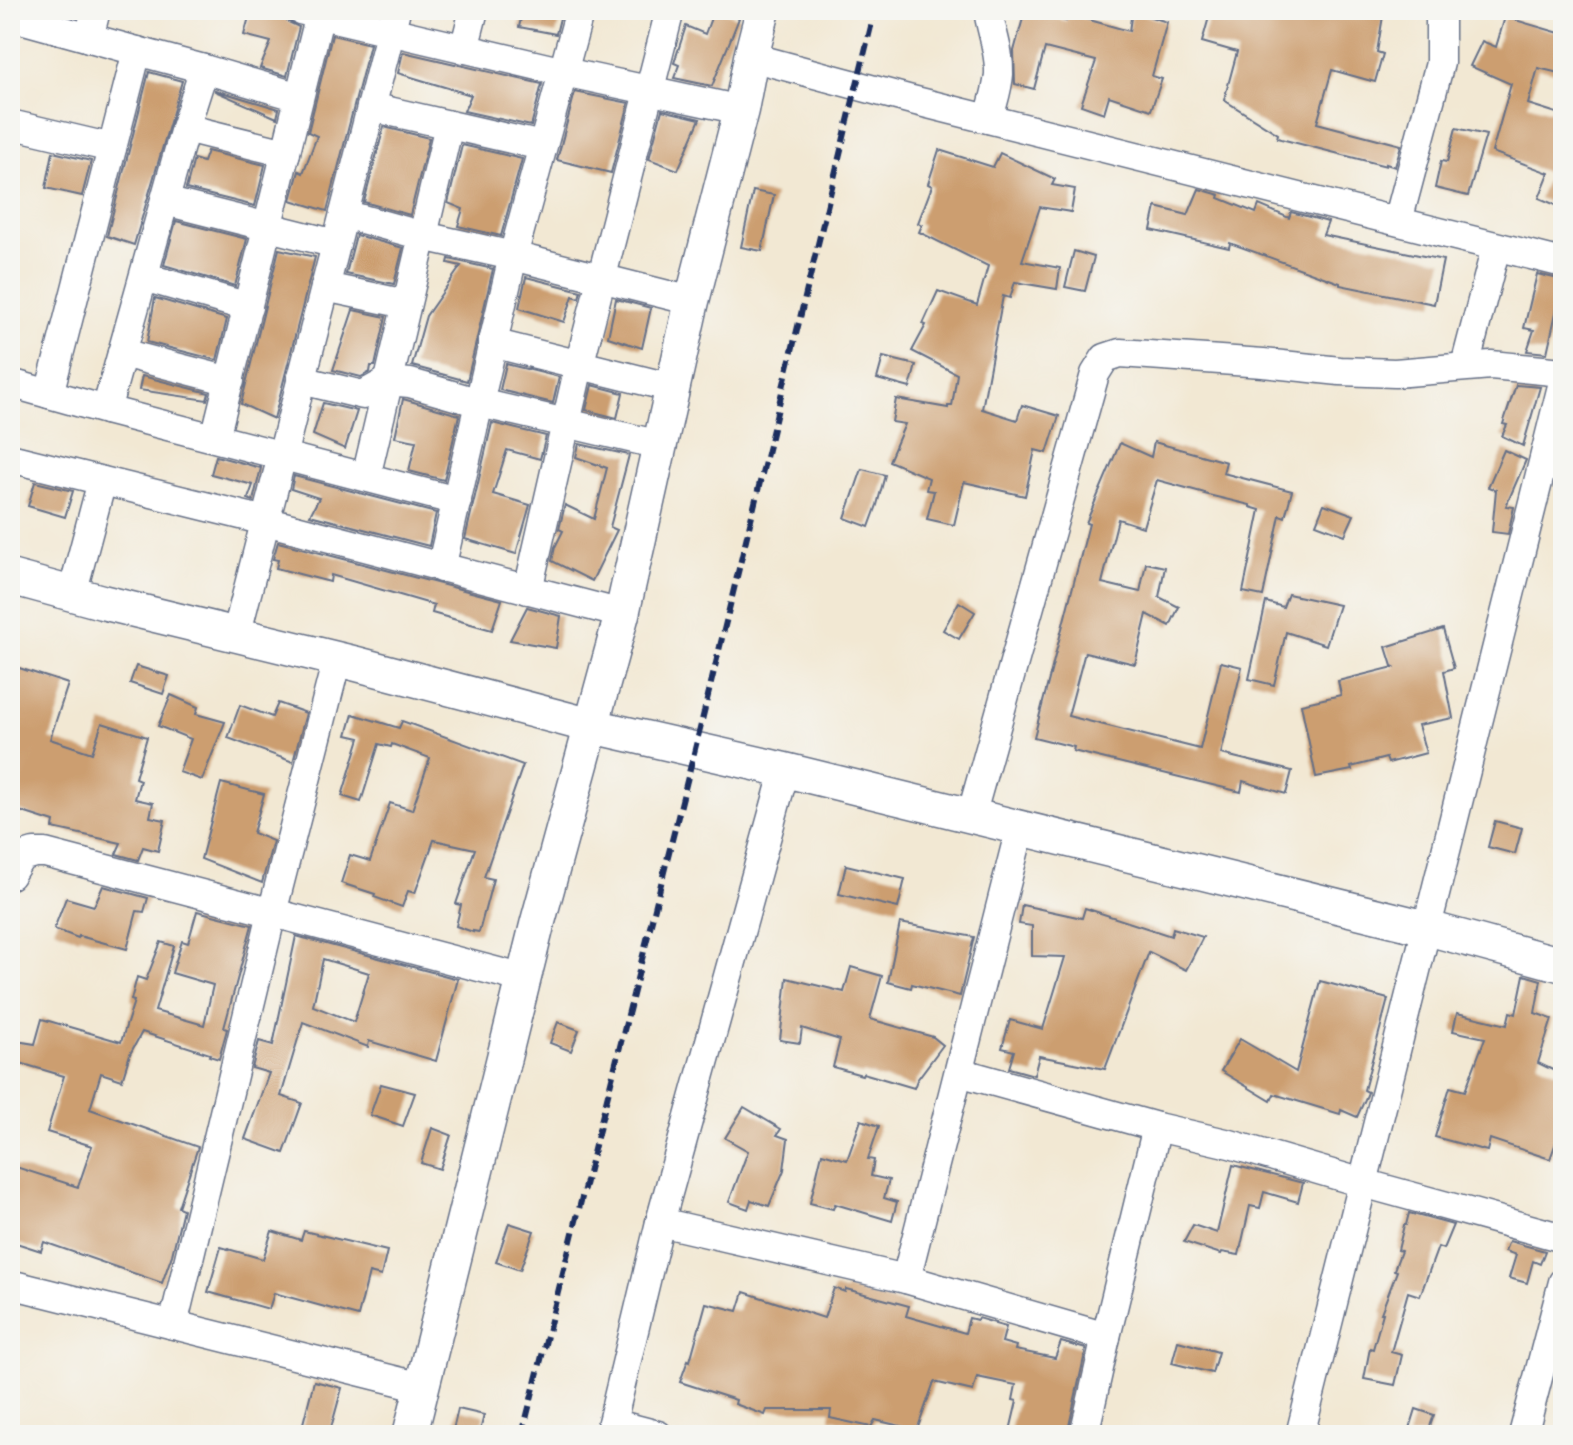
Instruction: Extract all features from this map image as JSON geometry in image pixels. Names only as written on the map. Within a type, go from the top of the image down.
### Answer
[{"type":"street","points":[[89,38],[96,10]]},
{"type":"street","points":[[464,49],[474,10]]},
{"type":"street","points":[[441,568],[513,256],[580,10]]},
{"type":"street","points":[[528,590],[579,366],[670,10]]},
{"type":"street","points":[[410,1435],[537,925],[622,614],[692,301],[763,10]]},
{"type":"street","points":[[988,10],[999,75],[989,119]]},
{"type":"street","points":[[215,438],[299,97],[313,12],[393,21],[464,49],[741,110]]},
{"type":"street","points":[[1398,221],[1440,63],[1432,12]]},
{"type":"street","points":[[10,16],[299,97]]},
{"type":"street","points":[[236,636],[393,21]]},
{"type":"street","points":[[49,394],[137,51]]},
{"type":"street","points":[[751,57],[1563,263]]},
{"type":"street","points":[[106,410],[204,69]]},
{"type":"street","points":[[371,107],[542,146]]},
{"type":"street","points":[[10,124],[112,148]]},
{"type":"street","points":[[366,477],[449,125]]},
{"type":"street","points":[[185,128],[286,153]]},
{"type":"street","points":[[165,201],[336,244]]},
{"type":"street","points":[[344,214],[692,301]]},
{"type":"street","points":[[1465,366],[1496,247]]},
{"type":"street","points":[[144,277],[248,307]]},
{"type":"street","points":[[325,287],[406,304]]},
{"type":"street","points":[[492,343],[673,388]]},
{"type":"street","points":[[122,353],[230,381]]},
{"type":"street","points":[[971,816],[1095,374],[1105,358],[1120,353],[1395,373],[1491,365],[1563,372]]},
{"type":"street","points":[[301,380],[363,395],[388,381],[410,383],[480,403],[660,445]]},
{"type":"street","points":[[1300,1435],[1563,382]]},
{"type":"street","points":[[10,383],[457,501]]},
{"type":"street","points":[[10,458],[622,614]]},
{"type":"street","points":[[72,594],[102,481]]},
{"type":"street","points":[[10,577],[592,726],[785,770],[1427,928],[1563,965]]},
{"type":"street","points":[[173,1325],[337,659]]},
{"type":"street","points":[[658,1435],[610,1429],[660,1222],[785,770]]},
{"type":"street","points":[[906,1279],[1020,829]]},
{"type":"street","points":[[14,862],[34,853],[45,853],[525,979]]},
{"type":"street","points":[[959,1072],[1563,1238]]},
{"type":"street","points":[[1084,1435],[1157,1127]]},
{"type":"street","points":[[660,1222],[906,1279],[1106,1337]]},
{"type":"street","points":[[1523,1435],[1563,1282]]},
{"type":"street","points":[[10,1284],[422,1387]]},
{"type":"building","points":[[251,10],[283,10],[288,22],[299,27],[287,76],[260,68],[271,42],[244,35]]},
{"type":"building","points":[[523,10],[562,10],[556,34],[519,27]]},
{"type":"building","points":[[714,10],[739,18],[712,86],[674,78],[679,65],[674,63],[686,26],[705,34]]},
{"type":"building","points":[[1211,10],[1384,10],[1377,52],[1383,54],[1375,82],[1332,70],[1317,123],[1401,145],[1395,167],[1277,138],[1278,134],[1224,100],[1237,52],[1202,42]]},
{"type":"building","points":[[1025,11],[1066,21],[1068,14],[1129,31],[1132,11],[1167,22],[1152,76],[1162,79],[1151,110],[1109,96],[1104,113],[1081,105],[1096,61],[1045,48],[1034,89],[1015,84],[1014,51]]},
{"type":"building","points":[[1505,17],[1563,34],[1563,74],[1538,68],[1528,104],[1563,115],[1563,208],[1539,198],[1549,173],[1492,152],[1511,84],[1470,66],[1482,41],[1496,47]]},
{"type":"building","points":[[332,35],[370,44],[327,211],[291,200],[299,171],[303,173],[317,136],[308,132]]},
{"type":"building","points":[[403,52],[542,84],[531,126],[464,111],[471,95],[398,73]]},
{"type":"building","points":[[149,72],[182,81],[134,245],[107,236]]},
{"type":"building","points":[[215,91],[279,109],[277,118]]},
{"type":"building","points":[[575,92],[629,103],[611,173],[557,160]]},
{"type":"building","points":[[662,110],[700,119],[678,170],[649,159]]},
{"type":"building","points":[[384,127],[429,138],[410,215],[364,202]]},
{"type":"building","points":[[1456,128],[1486,135],[1468,196],[1435,188],[1441,161],[1447,162]]},
{"type":"building","points":[[462,145],[522,159],[501,236],[458,226],[463,209],[448,203]]},
{"type":"building","points":[[939,150],[993,167],[1000,153],[1055,179],[1052,185],[1075,189],[1071,212],[1040,207],[1022,261],[1060,268],[1057,289],[1015,282],[1010,298],[1003,296],[982,409],[1017,420],[1022,405],[1059,416],[1047,453],[1035,450],[1025,496],[964,482],[954,525],[927,519],[934,491],[926,490],[929,478],[889,461],[905,424],[892,422],[896,399],[948,408],[952,406],[957,374],[912,351],[926,325],[923,324],[938,291],[977,305],[988,266],[919,232],[922,225],[918,223],[932,186],[928,184]]},
{"type":"building","points":[[207,151],[265,165],[255,206],[186,189],[194,159],[203,162]]},
{"type":"building","points":[[53,152],[91,161],[82,196],[46,188]]},
{"type":"building","points":[[1199,189],[1220,195],[1219,198],[1256,213],[1259,205],[1289,218],[1291,212],[1328,222],[1323,235],[1443,260],[1434,304],[1340,285],[1230,243],[1229,248],[1151,230],[1156,207],[1188,215]]},
{"type":"building","points":[[753,191],[774,195],[762,251],[741,247]]},
{"type":"building","points":[[176,221],[247,239],[235,286],[164,265]]},
{"type":"building","points":[[356,235],[403,248],[394,284],[346,274]]},
{"type":"building","points":[[279,249],[315,257],[274,419],[241,404]]},
{"type":"building","points":[[1074,251],[1094,257],[1085,291],[1065,287]]},
{"type":"building","points":[[449,259],[493,269],[467,381],[412,366],[426,316],[461,266],[448,263]]},
{"type":"building","points":[[1537,274],[1563,280],[1563,305],[1558,304],[1547,353],[1527,351],[1534,330],[1524,328]]},
{"type":"building","points":[[526,277],[581,291],[579,298],[573,296],[564,322],[519,308]]},
{"type":"building","points":[[155,298],[227,319],[217,360],[147,342]]},
{"type":"building","points":[[616,299],[651,308],[642,348],[608,337]]},
{"type":"building","points":[[353,310],[386,317],[375,366],[371,366],[370,372],[361,377],[333,370]]},
{"type":"building","points":[[883,357],[916,365],[910,388],[877,379]]},
{"type":"building","points":[[506,364],[559,377],[553,403],[500,390]]},
{"type":"building","points":[[142,376],[209,393],[207,400],[139,390]]},
{"type":"building","points":[[592,385],[623,393],[617,418],[586,410]]},
{"type":"building","points":[[1516,385],[1540,387],[1523,446],[1502,436]]},
{"type":"building","points":[[403,399],[459,415],[444,480],[409,471],[416,441],[395,437]]},
{"type":"building","points":[[323,403],[357,411],[345,449],[313,435]]},
{"type":"building","points":[[492,423],[546,436],[540,459],[507,450],[493,494],[530,505],[516,554],[465,539]]},
{"type":"building","points":[[1154,442],[1226,462],[1223,473],[1292,491],[1285,517],[1280,515],[1263,596],[1243,592],[1260,510],[1157,480],[1143,527],[1118,519],[1102,583],[1140,592],[1146,563],[1165,567],[1159,597],[1179,607],[1170,626],[1147,614],[1135,664],[1085,652],[1068,716],[1200,749],[1221,662],[1242,667],[1221,754],[1292,771],[1286,794],[1243,781],[1241,792],[1073,751],[1074,747],[1034,737],[1089,524],[1086,523],[1120,443],[1151,457]]},
{"type":"building","points":[[579,444],[629,455],[610,527],[617,530],[592,581],[552,561],[563,531],[559,529],[565,505],[594,519],[607,468],[576,457]]},
{"type":"building","points":[[1504,450],[1526,460],[1506,506],[1514,507],[1508,534],[1492,532],[1496,490],[1488,487]]},
{"type":"building","points":[[216,456],[261,468],[253,501],[248,499],[253,485],[211,474]]},
{"type":"building","points":[[862,469],[885,475],[869,527],[845,518]]},
{"type":"building","points":[[294,476],[436,513],[429,546],[310,515],[319,498],[291,489]]},
{"type":"building","points":[[35,482],[73,491],[65,517],[28,506]]},
{"type":"building","points":[[1324,504],[1354,515],[1345,535],[1316,524]]},
{"type":"building","points":[[278,542],[502,600],[492,630],[432,613],[434,605],[331,575],[330,582],[276,568],[278,560],[273,559]]},
{"type":"building","points":[[1288,594],[1339,605],[1326,645],[1286,632],[1274,685],[1249,679],[1266,602],[1283,607]]},
{"type":"building","points":[[959,602],[975,612],[959,639],[943,630]]},
{"type":"building","points":[[527,607],[561,616],[556,648],[510,640]]},
{"type":"building","points":[[1443,629],[1454,668],[1444,671],[1453,718],[1418,725],[1426,753],[1388,763],[1386,758],[1351,767],[1352,770],[1316,777],[1301,704],[1341,695],[1338,681],[1394,667],[1386,647]]},
{"type":"building","points":[[10,665],[68,684],[50,739],[92,753],[102,723],[147,737],[135,778],[140,780],[135,799],[153,803],[150,817],[165,820],[158,851],[143,847],[138,860],[116,854],[121,843],[53,828],[54,822],[10,808]]},
{"type":"building","points":[[136,666],[169,676],[163,694],[130,683]]},
{"type":"building","points":[[171,695],[198,707],[196,714],[225,722],[202,780],[179,772],[191,739],[158,726]]},
{"type":"building","points":[[278,703],[306,713],[293,762],[228,738],[240,705],[272,717]]},
{"type":"building","points":[[353,714],[399,728],[402,721],[523,765],[484,877],[493,879],[479,932],[456,926],[461,905],[456,904],[475,849],[434,840],[415,893],[408,891],[402,907],[341,883],[350,855],[370,861],[390,803],[412,810],[430,758],[392,744],[391,747],[379,744],[361,802],[342,796],[360,738],[347,735]]},
{"type":"building","points":[[221,783],[264,794],[253,833],[273,841],[262,883],[201,859]]},
{"type":"building","points":[[1495,821],[1522,828],[1515,854],[1488,847]]},
{"type":"building","points":[[846,865],[905,879],[898,908],[839,894]]},
{"type":"building","points":[[103,886],[148,898],[144,912],[137,911],[127,949],[54,929],[66,898],[94,906]]},
{"type":"building","points":[[1022,905],[1082,918],[1085,908],[1171,936],[1173,928],[1203,937],[1186,970],[1149,952],[1105,1069],[1039,1056],[1034,1075],[1009,1068],[1014,1051],[1002,1048],[1010,1020],[1043,1029],[1065,957],[1032,956],[1032,926],[1019,924]]},
{"type":"building","points":[[197,911],[252,925],[224,1028],[227,1029],[219,1059],[142,1032],[130,1054],[122,1080],[101,1073],[90,1109],[198,1147],[178,1207],[183,1209],[162,1283],[44,1242],[41,1251],[10,1241],[10,1165],[78,1187],[92,1146],[47,1132],[64,1076],[10,1060],[10,1040],[35,1044],[42,1019],[121,1042],[134,1001],[131,1000],[137,977],[146,980],[161,942],[174,946],[155,1011],[204,1025],[213,985],[172,973],[182,941],[188,943]]},
{"type":"building","points":[[900,923],[974,937],[960,996],[912,984],[911,988],[888,982]]},
{"type":"building","points":[[296,936],[458,979],[436,1061],[369,1041],[368,1047],[303,1022],[281,1096],[302,1103],[284,1153],[245,1139],[269,1073],[252,1068],[259,1041],[273,1045]],"holes":[[[323,959],[369,973],[354,1022],[313,1006]]]},
{"type":"building","points":[[851,967],[882,976],[870,1019],[933,1037],[943,1045],[914,1088],[833,1067],[840,1040],[802,1028],[800,1043],[780,1040],[787,978],[844,992]]},
{"type":"building","points":[[1524,975],[1541,980],[1535,1013],[1552,1019],[1538,1063],[1563,1075],[1563,1123],[1550,1159],[1490,1139],[1487,1151],[1435,1137],[1450,1087],[1465,1091],[1485,1038],[1453,1031],[1457,1013],[1507,1025],[1510,1012],[1516,1014]]},
{"type":"building","points":[[1320,981],[1388,999],[1364,1090],[1368,1092],[1357,1117],[1341,1110],[1340,1114],[1274,1094],[1271,1101],[1221,1071],[1240,1039],[1296,1072]]},
{"type":"building","points":[[558,1022],[579,1030],[571,1051],[550,1043]]},
{"type":"building","points":[[381,1084],[415,1093],[403,1126],[370,1115]]},
{"type":"building","points":[[744,1107],[781,1129],[777,1135],[788,1139],[784,1170],[769,1206],[751,1200],[748,1209],[729,1202],[748,1151],[725,1138]]},
{"type":"building","points":[[861,1120],[879,1126],[868,1159],[874,1160],[871,1176],[889,1180],[884,1198],[897,1202],[892,1221],[835,1204],[833,1209],[810,1203],[822,1153],[847,1160]]},
{"type":"building","points":[[432,1128],[451,1135],[440,1169],[421,1163]]},
{"type":"building","points":[[1233,1165],[1303,1183],[1298,1202],[1264,1192],[1260,1208],[1250,1206],[1239,1255],[1221,1254],[1184,1242],[1193,1225],[1217,1233]]},
{"type":"building","points":[[1409,1213],[1453,1225],[1443,1249],[1438,1247],[1420,1296],[1408,1292],[1391,1352],[1402,1355],[1395,1385],[1364,1379],[1370,1348],[1373,1349],[1381,1313],[1397,1271],[1394,1270],[1401,1251],[1398,1250]]},
{"type":"building","points":[[509,1223],[534,1231],[520,1270],[496,1262]]},
{"type":"building","points":[[272,1231],[301,1240],[304,1231],[387,1251],[381,1276],[369,1273],[358,1316],[274,1293],[269,1309],[208,1292],[221,1247],[263,1259]]},
{"type":"building","points":[[1509,1241],[1545,1251],[1540,1264],[1533,1261],[1527,1283],[1509,1278],[1516,1255],[1505,1251]]},
{"type":"building","points":[[834,1288],[909,1306],[906,1316],[965,1333],[969,1318],[995,1323],[1006,1327],[1002,1342],[1016,1346],[1015,1350],[1055,1358],[1061,1342],[1086,1349],[1067,1435],[1009,1435],[1017,1401],[1013,1400],[1016,1385],[977,1377],[973,1391],[934,1382],[917,1430],[875,1420],[871,1427],[830,1418],[831,1410],[767,1410],[765,1415],[735,1404],[736,1400],[680,1382],[690,1361],[706,1303],[738,1311],[744,1292],[824,1318]]},
{"type":"building","points":[[1178,1341],[1218,1352],[1212,1373],[1172,1363]]},
{"type":"building","points":[[314,1381],[342,1388],[329,1435],[300,1435]]},
{"type":"building","points":[[458,1409],[484,1415],[479,1435],[453,1430]]},
{"type":"building","points":[[1416,1409],[1434,1415],[1427,1435],[1408,1435]]},
{"type":"railway","points":[[522,1435],[695,749],[875,10]]}]
